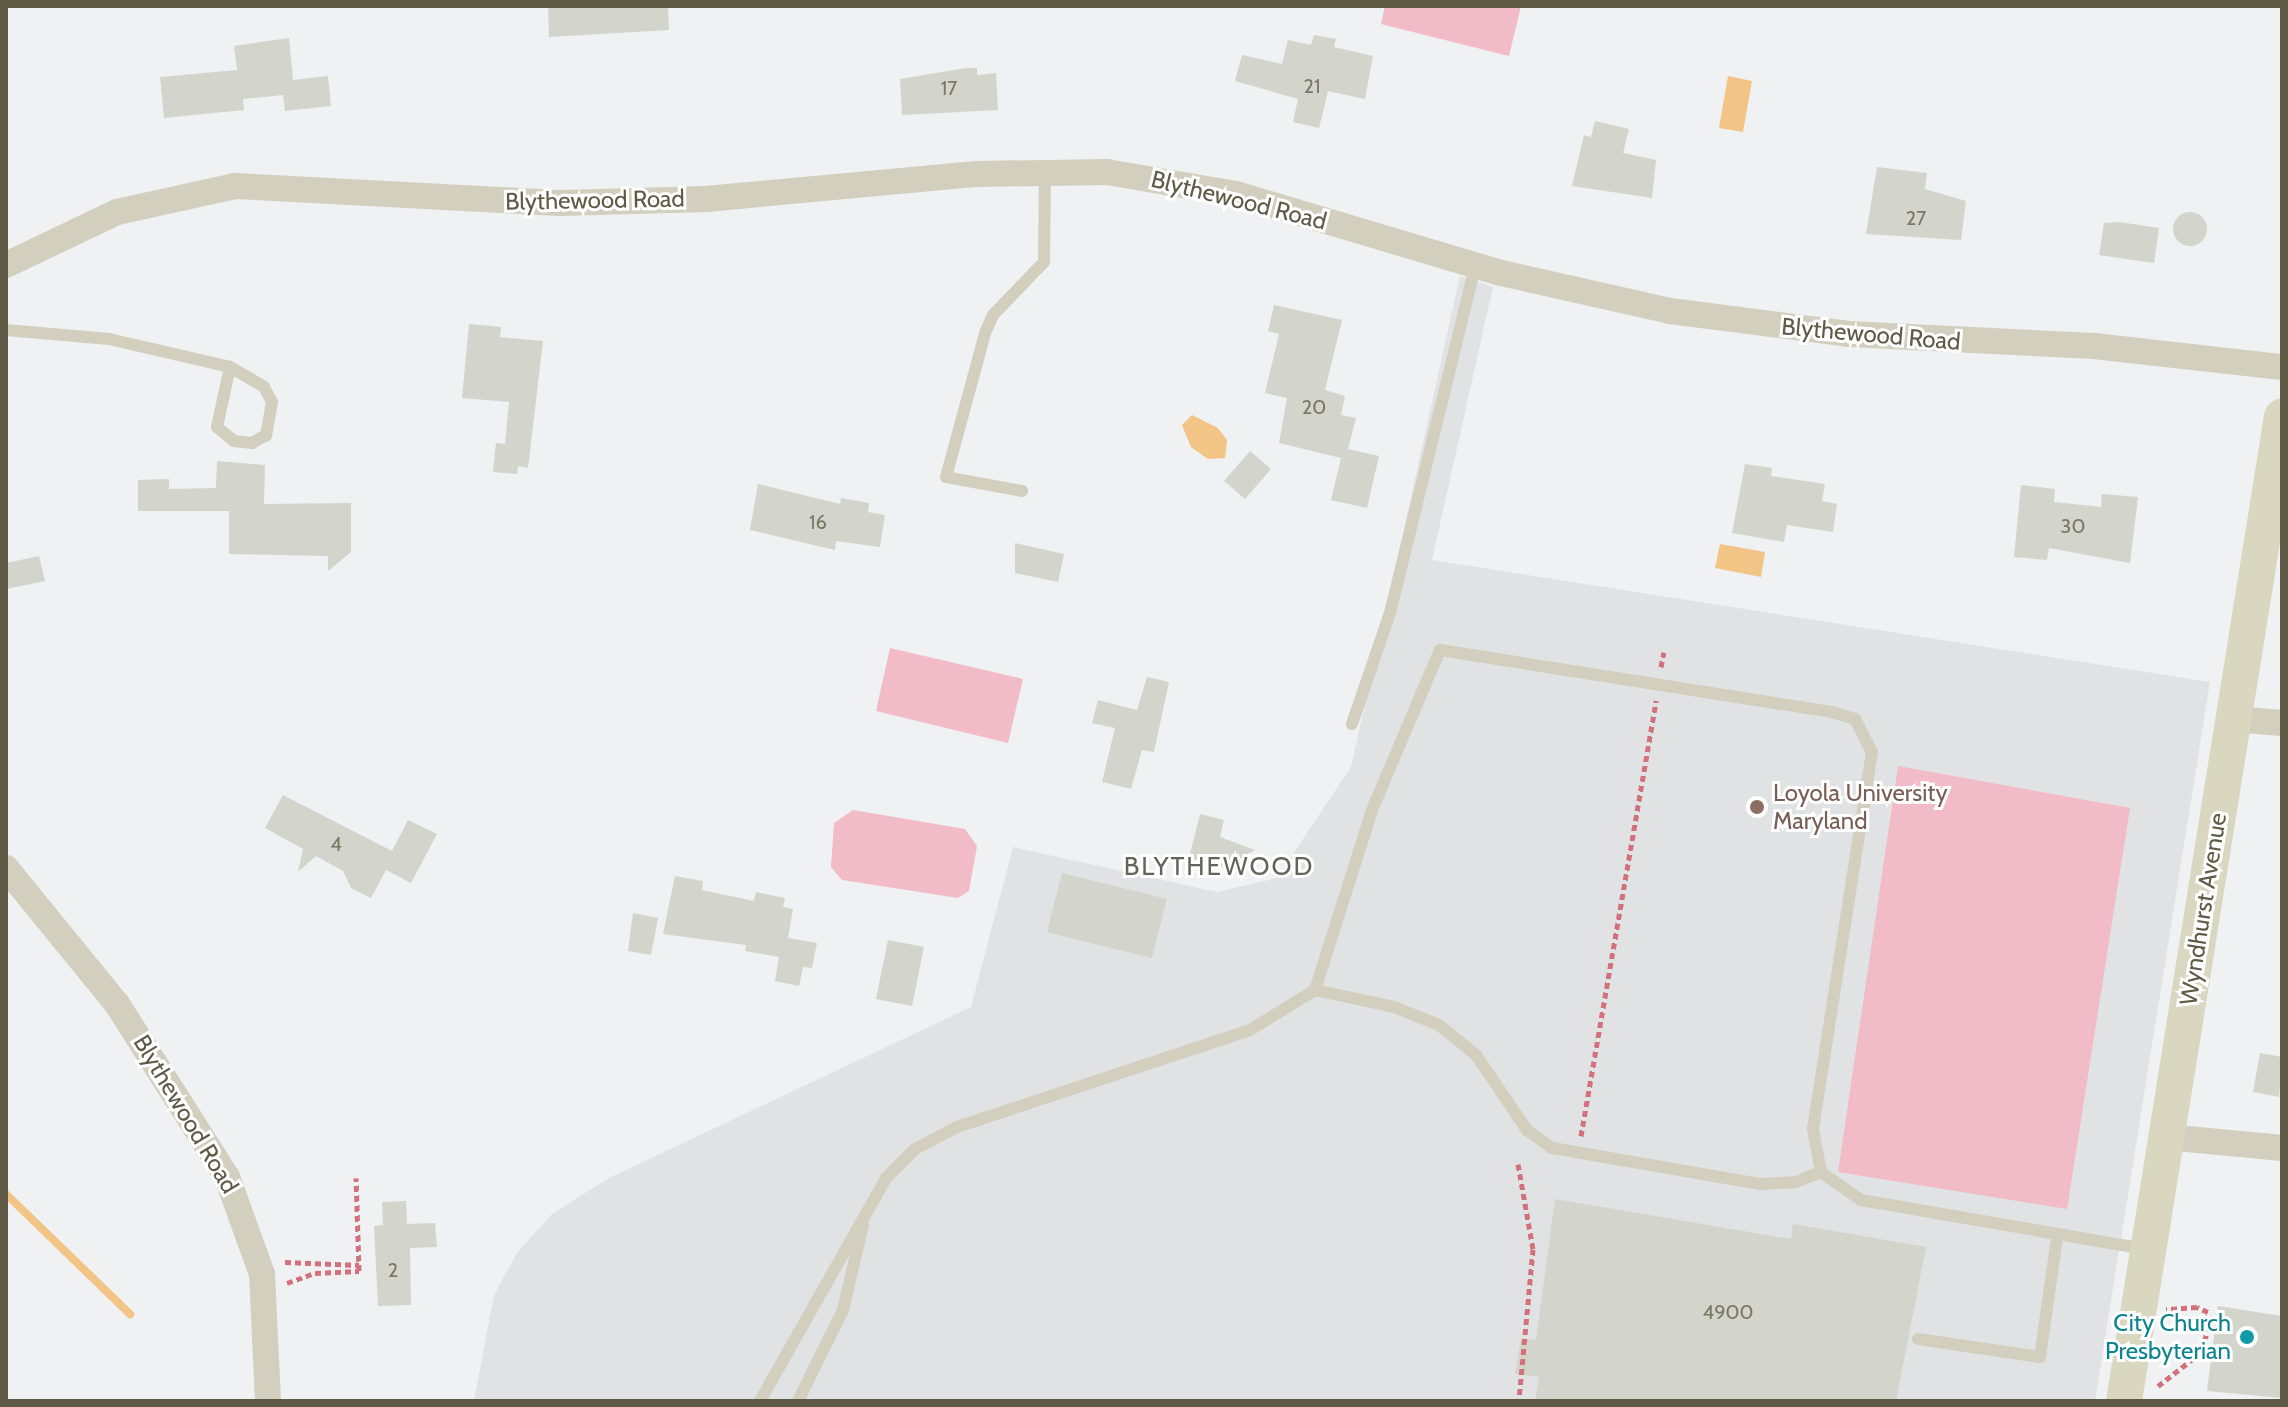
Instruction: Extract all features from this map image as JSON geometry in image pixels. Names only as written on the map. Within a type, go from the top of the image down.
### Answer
[{"type":"street","name":"Blythewood Road","points":[[6,265],[117,212],[235,186],[575,203],[1045,172],[1107,172],[1203,186],[1475,266],[1631,304],[1765,325],[2145,350],[2282,367]]},
{"type":"street","name":"Wyndhurst Avenue","points":[[2139,1395],[2148,1249],[2282,417]]},
{"type":"street","points":[[2233,719],[2282,723]]},
{"type":"street","name":"Blythewood Road","points":[[6,868],[138,1034],[227,1177],[258,1253],[265,1296],[268,1401]]},
{"type":"street","points":[[2166,1137],[2282,1148]]},
{"type":"lane","points":[[1022,491],[946,477],[985,333],[1047,254],[1045,172]]},
{"type":"lane","points":[[1352,724],[1386,628],[1475,266]]},
{"type":"lane","points":[[6,330],[109,339],[230,367],[264,387],[272,402],[266,435],[252,443],[234,441],[217,427],[230,367]]},
{"type":"lane","points":[[760,1401],[830,1270],[900,1161],[932,1138],[1250,1030],[1315,990],[1372,810],[1440,650],[1832,712],[1855,719],[1867,734],[1870,778],[1813,1129],[1821,1172],[1861,1200],[2057,1238],[2148,1249]]},
{"type":"lane","points":[[1315,990],[1394,1007],[1439,1025],[1493,1074],[1537,1140],[1579,1153],[1761,1184],[1796,1182],[1821,1172]]},
{"type":"lane","points":[[798,1401],[843,1310],[863,1222]]},
{"type":"lane","points":[[1918,1339],[2040,1357],[2057,1238]]},
{"type":"path","points":[[1579,1153],[1664,652]]},
{"type":"path","points":[[1518,1164],[1533,1249],[1519,1401]]},
{"type":"path","points":[[265,1296],[314,1270],[359,1265],[356,1178]]},
{"type":"path","points":[[258,1253],[314,1270]]},
{"type":"path","points":[[2139,1395],[2203,1351],[2208,1312],[2197,1307],[2165,1309]]},
{"type":"shaded area","points":[[1385,6],[1521,6],[1509,56],[1381,24]]},
{"type":"shaded area","points":[[1728,76],[1752,81],[1743,132],[1719,128]]},
{"type":"shaded area","name":"Loyola University Maryland","points":[[1460,276],[1493,287],[1432,560],[2210,682],[2095,1401],[474,1401],[494,1295],[517,1253],[552,1214],[609,1178],[971,1007],[1013,847],[1217,892],[1277,878],[1351,767]]},
{"type":"shaded area","points":[[1192,415],[1218,428],[1227,440],[1225,458],[1208,459],[1191,447],[1182,425]]},
{"type":"shaded area","points":[[1720,544],[1765,552],[1761,577],[1715,568]]},
{"type":"shaded area","points":[[890,648],[1023,679],[1008,743],[876,711]]},
{"type":"shaded area","points":[[1898,766],[2130,808],[2067,1209],[1838,1172]]},
{"type":"shaded area","points":[[853,810],[965,829],[977,846],[969,891],[958,898],[842,880],[831,867],[834,823]]},
{"type":"building","points":[[548,6],[668,7],[669,30],[549,37]]},
{"type":"building","points":[[1314,35],[1336,39],[1334,47],[1373,56],[1365,99],[1328,91],[1319,128],[1293,122],[1298,99],[1235,81],[1242,55],[1282,64],[1288,40],[1311,45]]},
{"type":"building","points":[[289,38],[293,80],[328,76],[331,106],[285,111],[283,95],[243,99],[244,110],[164,118],[160,77],[237,70],[234,46]]},
{"type":"building","points":[[977,68],[977,75],[996,73],[998,110],[902,115],[900,79]]},
{"type":"building","points":[[1595,121],[1629,129],[1623,153],[1656,160],[1652,198],[1572,186],[1584,135],[1591,137]]},
{"type":"building","points":[[1877,167],[1927,173],[1925,189],[1966,201],[1961,240],[1866,234]]},
{"type":"building","points":[[2190,212],[2202,217],[2207,229],[2202,241],[2190,246],[2178,241],[2173,229],[2178,217]]},
{"type":"building","points":[[2104,223],[2159,228],[2154,263],[2099,255]]},
{"type":"building","points":[[1274,305],[1342,320],[1325,390],[1345,396],[1341,415],[1356,418],[1348,449],[1379,456],[1367,508],[1331,500],[1341,458],[1279,443],[1287,398],[1265,393],[1279,334],[1268,331]]},
{"type":"building","points":[[469,324],[501,327],[500,337],[543,341],[528,468],[518,466],[517,474],[493,472],[496,443],[505,444],[509,402],[462,398]]},
{"type":"building","points":[[1250,451],[1271,469],[1245,499],[1224,481]]},
{"type":"building","points":[[217,461],[265,465],[264,504],[351,503],[351,552],[328,571],[328,556],[229,554],[229,511],[138,511],[138,480],[169,479],[169,489],[216,488]]},
{"type":"building","points":[[1745,464],[1772,468],[1771,476],[1825,484],[1822,501],[1837,504],[1833,532],[1787,525],[1784,542],[1732,533]]},
{"type":"building","points":[[758,484],[840,504],[841,498],[869,503],[868,512],[885,515],[880,547],[836,541],[835,550],[750,530]]},
{"type":"building","points":[[2021,485],[2055,489],[2054,502],[2101,507],[2102,494],[2138,497],[2130,563],[2049,548],[2047,560],[2014,557]]},
{"type":"building","points":[[1015,543],[1064,554],[1058,582],[1015,573]]},
{"type":"building","points":[[39,556],[45,581],[6,589],[6,563]]},
{"type":"building","points":[[1147,677],[1169,682],[1154,752],[1142,750],[1131,789],[1102,782],[1115,728],[1092,723],[1098,700],[1137,710]]},
{"type":"building","points":[[283,795],[392,851],[408,820],[437,834],[411,883],[386,870],[371,898],[351,888],[343,871],[316,856],[298,872],[303,849],[265,828]]},
{"type":"building","points":[[1200,814],[1224,820],[1220,837],[1255,850],[1225,867],[1189,858]]},
{"type":"building","points":[[1062,873],[1167,899],[1152,958],[1047,932]]},
{"type":"building","points":[[675,876],[703,881],[702,890],[754,901],[756,892],[785,898],[783,907],[793,909],[788,938],[817,943],[812,968],[803,967],[799,986],[775,981],[779,957],[745,951],[746,945],[663,934]]},
{"type":"building","points":[[633,913],[658,918],[651,955],[628,951]]},
{"type":"building","points":[[888,940],[924,947],[912,1006],[876,999]]},
{"type":"building","points":[[2260,1053],[2282,1057],[2279,1097],[2253,1092]]},
{"type":"building","points":[[1555,1199],[1791,1239],[1793,1224],[1926,1247],[1896,1401],[1535,1401],[1539,1377],[1515,1374],[1521,1338],[1536,1340]]},
{"type":"building","points":[[406,1201],[407,1224],[435,1223],[437,1247],[410,1248],[411,1305],[378,1306],[374,1226],[383,1225],[382,1202]]},
{"type":"building","name":"City Church Presbyterian","points":[[2218,1306],[2282,1316],[2282,1398],[2207,1391]]},
{"type":"waterway","points":[[6,1194],[130,1314]]},
{"type":"place","name":"Loyola University Maryland","points":[[1757,807]]},
{"type":"place","name":"City Church Presbyterian","points":[[2247,1337]]},
{"type":"district","name":"BLYTHEWOOD","points":[[1219,867]]}]
